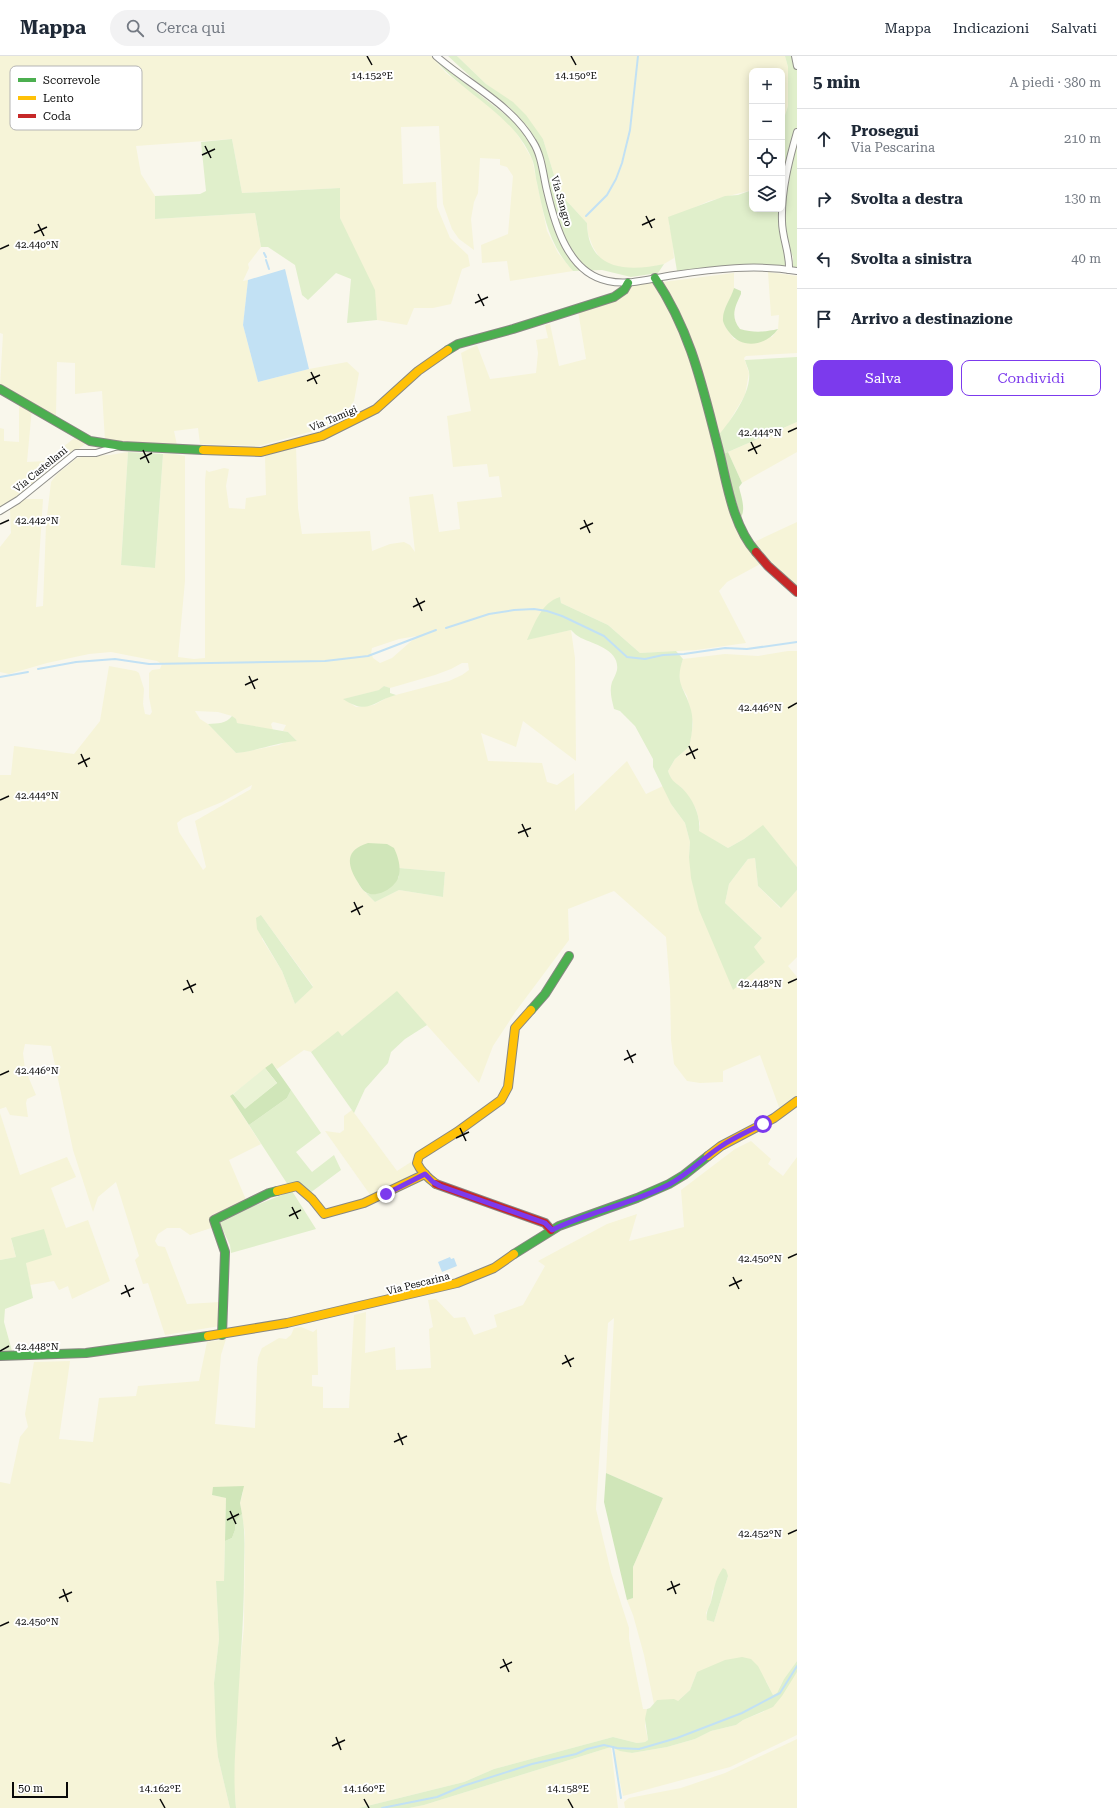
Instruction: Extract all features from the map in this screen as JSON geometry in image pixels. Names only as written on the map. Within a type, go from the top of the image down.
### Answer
[{"type":"street","name":"Via Sangro","points":[[436,56],[452,70],[504,108],[521,124],[534,142],[542,163],[555,221],[572,256],[586,272],[609,282],[628,283],[711,269],[755,267],[797,271]]},
{"type":"street","points":[[795,56],[797,66]]},
{"type":"street","points":[[789,270],[790,259],[783,238],[782,219],[787,168],[797,132]]},
{"type":"street","points":[[655,278],[671,302],[689,343],[699,372],[733,507],[746,541],[768,566],[797,592]]},
{"type":"street","name":"Via Tamigi","points":[[0,390],[90,441],[118,446],[261,452],[322,436],[376,410],[418,371],[458,344],[513,329],[614,297],[624,290],[628,283]]},
{"type":"street","name":"Via Castellani","points":[[0,511],[18,500],[76,453],[96,453],[118,446]]},
{"type":"street","points":[[552,1230],[545,1223],[440,1186],[433,1182],[425,1174],[417,1163],[419,1156],[457,1132],[501,1100],[505,1095],[508,1088],[514,1047],[513,1038],[515,1028],[545,994],[569,956]]},
{"type":"street","name":"Via Pescarina","points":[[0,1356],[86,1353],[222,1334],[287,1323],[457,1284],[494,1268],[552,1230],[574,1220],[648,1194],[669,1184],[684,1175],[721,1146],[774,1118],[797,1101]]},
{"type":"street","points":[[222,1334],[225,1252],[214,1220],[269,1193],[297,1186],[312,1199],[324,1214],[337,1212],[356,1207],[425,1174]]},
{"type":"shaded area","points":[[0,56],[431,56],[446,73],[484,102],[511,126],[519,137],[532,159],[547,231],[558,253],[573,271],[510,281],[507,261],[482,263],[481,245],[508,234],[513,176],[507,167],[500,165],[500,159],[480,158],[478,193],[474,202],[471,219],[474,250],[459,239],[452,229],[443,204],[439,126],[401,127],[403,184],[436,182],[437,207],[450,238],[468,255],[470,266],[462,269],[451,304],[433,308],[414,308],[407,325],[377,320],[376,309],[340,218],[340,188],[242,193],[232,139],[136,146],[141,174],[155,196],[156,219],[255,213],[261,247],[248,264],[249,268],[243,281],[248,280],[243,325],[258,382],[309,369],[347,362],[359,373],[354,401],[338,424],[259,446],[200,444],[198,428],[174,431],[177,445],[105,441],[102,391],[75,394],[75,363],[57,362],[56,416],[0,386],[3,334],[0,333]]},
{"type":"shaded area","points":[[457,56],[785,56],[788,67],[788,106],[785,115],[785,68],[749,68],[749,191],[709,201],[691,209],[669,225],[672,235],[674,258],[664,264],[648,268],[624,268],[611,265],[601,260],[593,247],[588,234],[587,223],[564,198],[554,175],[543,139],[498,93],[486,84]]},
{"type":"shaded area","points":[[768,272],[797,276],[797,353],[746,356],[744,358],[749,373],[745,395],[726,427],[716,438],[730,504],[762,563],[727,582],[719,591],[746,643],[696,650],[640,653],[608,625],[561,603],[560,597],[530,634],[528,639],[571,630],[575,658],[576,761],[523,721],[516,747],[481,733],[488,761],[542,763],[547,782],[557,785],[574,773],[575,811],[627,761],[646,794],[663,786],[671,804],[685,823],[690,842],[689,857],[754,947],[762,938],[725,903],[729,884],[748,859],[755,858],[758,886],[780,908],[797,890],[797,957],[788,966],[797,977],[797,1096],[780,1110],[760,1055],[723,1071],[723,1082],[700,1083],[687,1081],[674,1064],[671,1040],[670,989],[666,937],[614,891],[568,909],[569,940],[516,1011],[493,1046],[479,1083],[397,992],[342,1036],[338,1032],[311,1052],[304,1050],[277,1069],[272,1064],[230,1096],[261,1144],[229,1160],[247,1202],[210,1220],[214,1227],[190,1235],[180,1228],[167,1228],[158,1234],[155,1241],[158,1246],[165,1247],[187,1304],[220,1302],[220,1326],[165,1335],[148,1283],[143,1284],[135,1260],[139,1256],[116,1182],[98,1197],[93,1212],[73,1150],[51,1046],[25,1044],[23,1053],[25,1069],[36,1095],[27,1099],[26,1103],[28,1117],[10,1115],[6,1107],[0,1109],[0,775],[11,775],[14,746],[74,754],[100,721],[109,666],[136,671],[139,673],[144,689],[143,704],[145,714],[150,715],[152,712],[149,697],[149,673],[152,670],[160,669],[162,664],[157,661],[111,652],[89,654],[47,663],[9,674],[0,672],[0,547],[11,533],[10,509],[24,499],[43,499],[36,607],[43,606],[46,525],[51,482],[57,474],[77,458],[128,452],[121,565],[155,568],[163,454],[185,456],[185,581],[178,657],[194,659],[205,658],[206,470],[209,472],[224,468],[229,469],[226,486],[229,508],[245,509],[246,498],[266,495],[265,456],[296,446],[298,508],[302,534],[370,531],[372,551],[390,544],[404,542],[410,545],[415,552],[409,497],[433,494],[439,532],[460,529],[457,502],[502,497],[499,476],[489,477],[487,464],[453,467],[447,416],[471,411],[461,353],[477,345],[490,379],[536,373],[538,353],[536,340],[548,338],[545,325],[550,324],[559,366],[586,359],[578,311],[629,286],[656,282],[670,303],[703,380],[663,282],[734,273],[734,288],[724,311],[725,326],[734,339],[772,337],[778,329],[779,315],[771,316]],"holes":[[[417,636],[392,658],[380,663],[373,658],[371,653],[372,648],[399,639]],[[462,663],[468,663],[469,670],[449,681],[388,697],[374,705],[356,707],[344,699],[380,690],[384,686],[390,688],[435,675]],[[195,711],[218,712],[232,716],[237,723],[273,730],[271,724],[273,722],[286,725],[283,731],[288,732],[297,741],[287,741],[279,745],[236,753],[208,724],[200,719]],[[252,785],[251,789],[195,821],[206,867],[203,870],[179,832],[177,823],[183,818],[222,802]],[[394,848],[399,868],[445,872],[443,897],[399,890],[375,902],[361,888],[356,879]],[[261,915],[313,986],[295,1004],[282,971],[262,939]]]},
{"type":"shaded area","points":[[19,402],[32,408],[27,462],[45,461],[77,436],[88,442],[45,474],[16,499],[0,509],[0,428],[4,429],[4,441],[19,442]]},
{"type":"shaded area","points":[[797,422],[797,452],[742,483],[728,452]]},
{"type":"shaded area","points":[[797,522],[797,587],[752,543]]},
{"type":"shaded area","points":[[797,651],[797,867],[763,826],[728,848],[699,832],[700,824],[696,809],[682,788],[672,781],[668,771],[675,759],[689,747],[693,724],[687,696],[680,684],[679,671],[683,659],[725,654],[758,656]]},
{"type":"shaded area","points":[[352,1110],[397,1171],[411,1162],[418,1173],[371,1196],[325,1131],[340,1133],[344,1130],[344,1116]]},
{"type":"shaded area","points":[[0,1113],[20,1175],[67,1157],[76,1177],[51,1188],[66,1228],[88,1220],[110,1281],[72,1299],[68,1286],[59,1290],[54,1281],[30,1285],[26,1263],[11,1239],[16,1257],[0,1260]]},
{"type":"shaded area","points":[[751,1141],[771,1159],[768,1164],[783,1176],[797,1157],[797,1661],[784,1679],[777,1693],[773,1695],[766,1681],[697,1672],[690,1690],[678,1701],[657,1700],[654,1704],[644,1655],[633,1615],[627,1600],[633,1598],[633,1567],[663,1498],[606,1473],[614,1318],[608,1323],[596,1509],[611,1572],[629,1628],[629,1639],[643,1709],[647,1709],[645,1726],[648,1740],[637,1743],[613,1737],[494,1769],[464,1782],[359,1808],[236,1808],[234,1770],[238,1687],[244,1627],[245,1533],[240,1503],[243,1492],[214,1487],[212,1495],[226,1498],[224,1581],[216,1581],[219,1639],[214,1683],[218,1757],[230,1808],[0,1808],[0,1482],[10,1484],[20,1437],[28,1427],[25,1414],[34,1362],[70,1361],[59,1439],[93,1442],[99,1398],[136,1396],[138,1386],[199,1381],[207,1342],[226,1339],[221,1355],[215,1424],[255,1428],[257,1368],[258,1358],[262,1348],[279,1338],[286,1339],[291,1335],[294,1328],[301,1327],[313,1332],[317,1329],[318,1375],[312,1375],[312,1386],[323,1387],[323,1408],[349,1408],[354,1315],[366,1312],[365,1353],[395,1347],[396,1370],[431,1368],[429,1329],[433,1327],[428,1300],[436,1299],[454,1318],[465,1317],[474,1335],[497,1327],[494,1315],[523,1305],[545,1266],[538,1261],[607,1224],[637,1214],[629,1241],[684,1227],[681,1190],[735,1149]],"holes":[[[728,1576],[714,1622],[708,1620],[706,1613],[711,1602],[712,1591]]]},
{"type":"shaded area","points":[[797,1672],[797,1735],[730,1767],[623,1796],[615,1759],[615,1749],[632,1753],[667,1747],[695,1739],[711,1731],[736,1725],[743,1720],[763,1712]]},
{"type":"shaded area","points":[[797,1739],[797,1808],[625,1808],[624,1802],[629,1798],[681,1788],[725,1773]]},
{"type":"shaded area","points":[[611,1747],[618,1808],[409,1808],[424,1805]]},
{"type":"green space","points":[[448,56],[457,56],[486,84],[513,102],[526,115],[543,139],[554,175],[564,198],[587,223],[589,239],[594,251],[602,259],[612,264],[624,267],[637,268],[664,264],[658,273],[631,277],[602,270],[573,271],[558,251],[553,241],[545,219],[533,162],[524,143],[501,117],[460,84],[435,60],[511,119],[532,144],[539,163],[545,161],[537,141],[527,126],[509,107],[473,79]]},
{"type":"green space","points":[[785,56],[797,56],[797,268],[793,267],[793,257],[789,247],[786,266],[731,265],[677,271],[668,217],[725,196],[738,195],[749,191],[749,212],[785,212],[785,115],[788,106],[788,67]]},
{"type":"green space","points":[[232,139],[242,193],[340,188],[340,218],[375,290],[377,320],[347,323],[351,279],[336,273],[308,300],[302,295],[295,265],[268,247],[261,247],[255,213],[155,219],[155,196],[200,194],[206,191],[201,142]]},
{"type":"green space","points":[[734,288],[741,291],[734,312],[735,320],[740,329],[755,332],[778,329],[773,335],[754,344],[740,342],[729,332],[724,324],[723,317],[725,308]]},
{"type":"green space","points":[[797,357],[797,422],[721,455],[716,438],[733,416],[747,389],[749,372],[745,360]]},
{"type":"green space","points":[[128,452],[163,454],[155,568],[121,565]]},
{"type":"green space","points":[[728,452],[742,483],[739,487],[743,506],[741,517],[721,455]]},
{"type":"green space","points":[[560,597],[561,603],[608,625],[640,653],[676,651],[683,659],[680,680],[691,710],[692,728],[689,747],[675,759],[668,771],[672,779],[686,792],[693,802],[699,820],[699,831],[728,848],[744,839],[763,825],[797,867],[797,890],[781,908],[758,886],[755,858],[748,859],[729,884],[725,903],[762,938],[754,947],[765,962],[733,990],[699,910],[691,878],[689,857],[690,842],[685,823],[671,804],[653,767],[653,759],[635,726],[620,711],[614,709],[611,689],[617,670],[617,663],[614,657],[599,645],[580,637],[571,630],[527,640],[539,614],[548,604]]},
{"type":"green space","points":[[384,686],[390,688],[390,693],[396,695],[365,707],[352,704],[343,699],[379,690]]},
{"type":"green space","points":[[232,716],[236,719],[237,723],[288,732],[297,741],[236,753],[208,724],[224,722]]},
{"type":"green space","points":[[368,843],[387,844],[394,848],[398,858],[400,872],[398,879],[395,884],[381,893],[371,894],[363,890],[351,869],[350,858],[352,854],[355,850]]},
{"type":"green space","points":[[399,868],[445,872],[443,897],[399,890],[375,902],[366,893],[371,894],[380,892],[388,887],[399,877]]},
{"type":"green space","points":[[261,915],[313,987],[295,1004],[282,971],[257,929],[256,918]]},
{"type":"green space","points":[[397,991],[427,1025],[405,1039],[391,1052],[388,1063],[365,1089],[354,1113],[311,1052],[338,1031],[342,1036]]},
{"type":"green space","points":[[272,1063],[291,1090],[287,1098],[249,1125],[230,1096],[233,1094],[245,1108],[277,1083],[265,1068]]},
{"type":"green space","points":[[265,1068],[277,1083],[245,1109],[233,1094]]},
{"type":"green space","points":[[291,1090],[321,1133],[296,1152],[312,1172],[334,1155],[341,1170],[310,1193],[288,1185],[249,1125],[287,1098]]},
{"type":"green space","points":[[292,1191],[316,1229],[231,1253],[230,1245],[218,1220]]},
{"type":"green space","points":[[44,1229],[52,1255],[26,1263],[33,1298],[5,1309],[4,1322],[12,1351],[0,1352],[0,1260],[16,1257],[11,1238]]},
{"type":"green space","points":[[606,1473],[663,1498],[633,1567],[633,1598],[627,1600],[604,1502]]},
{"type":"green space","points":[[244,1486],[240,1503],[242,1514],[235,1521],[235,1530],[232,1538],[225,1541],[226,1498],[212,1495],[213,1487]]},
{"type":"green space","points":[[242,1514],[244,1537],[244,1593],[235,1766],[236,1808],[230,1808],[218,1757],[216,1736],[214,1683],[219,1639],[216,1581],[224,1581],[225,1541],[232,1538],[235,1530],[235,1521]]},
{"type":"green space","points":[[723,1568],[726,1570],[728,1576],[714,1622],[707,1620],[707,1613],[716,1581]]},
{"type":"green space","points":[[742,1657],[751,1659],[758,1666],[773,1695],[777,1693],[784,1679],[797,1661],[797,1672],[782,1696],[773,1707],[743,1720],[736,1725],[711,1731],[695,1739],[667,1747],[632,1753],[620,1751],[611,1747],[424,1805],[409,1808],[359,1808],[464,1782],[494,1769],[613,1737],[637,1743],[645,1742],[648,1740],[645,1719],[647,1709],[650,1708],[657,1700],[674,1699],[678,1701],[690,1690],[697,1672],[725,1660]]},
{"type":"water","points":[[285,269],[309,369],[258,382],[243,325],[248,280]]},
{"type":"water","points":[[450,1257],[451,1259],[454,1258],[457,1266],[442,1272],[438,1262]]},
{"type":"waterway","points":[[586,216],[607,195],[616,179],[622,163],[630,130],[638,56]]},
{"type":"waterway","points":[[264,253],[266,257]]},
{"type":"waterway","points":[[266,260],[269,269]]},
{"type":"waterway","points":[[446,628],[489,614],[514,610],[534,609],[547,611],[562,616],[604,636],[627,657],[645,659],[663,655],[684,654],[725,648],[747,649],[797,642]]},
{"type":"waterway","points":[[38,669],[76,662],[115,659],[149,664],[325,661],[368,656],[436,630]]},
{"type":"waterway","points":[[0,677],[28,672]]},
{"type":"waterway","points":[[382,1808],[437,1797],[463,1786],[532,1764],[576,1754],[587,1749],[604,1745],[617,1748],[639,1749],[677,1738],[742,1713],[780,1693],[797,1666]]},
{"type":"waterway","points":[[613,1747],[621,1798]]},
{"type":"traffic: fast","points":[[655,278],[678,318],[687,339],[701,381],[731,502],[741,529],[756,552]]},
{"type":"traffic: fast","points":[[448,350],[458,344],[513,329],[614,297],[624,290],[628,283]]},
{"type":"traffic: fast","points":[[0,389],[90,441],[122,446],[203,450]]},
{"type":"traffic: fast","points":[[531,1010],[545,994],[569,956]]},
{"type":"traffic: fast","points":[[514,1254],[559,1226],[637,1198],[669,1184],[684,1175],[708,1156]]},
{"type":"traffic: fast","points":[[222,1335],[225,1252],[214,1220],[269,1193],[277,1191]]},
{"type":"traffic: fast","points":[[0,1356],[86,1353],[208,1336]]},
{"type":"traffic: slow","points":[[203,450],[261,452],[322,436],[376,409],[418,371],[448,350]]},
{"type":"traffic: slow","points":[[436,1184],[425,1175],[417,1163],[419,1156],[457,1132],[501,1100],[508,1087],[515,1028],[531,1010]]},
{"type":"traffic: slow","points":[[708,1156],[721,1146],[774,1118],[797,1101]]},
{"type":"traffic: slow","points":[[277,1191],[297,1186],[312,1199],[324,1214],[364,1203],[425,1174]]},
{"type":"traffic: slow","points":[[208,1336],[287,1323],[457,1283],[494,1268],[514,1254]]},
{"type":"traffic: jam","points":[[756,552],[768,566],[797,592]]},
{"type":"traffic: jam","points":[[436,1184],[545,1223],[551,1230]]},
{"type":"route","points":[[386,1194],[425,1174],[433,1182],[440,1186],[545,1223],[552,1230],[574,1220],[648,1194],[669,1184],[684,1175],[727,1142],[763,1124]]}]
